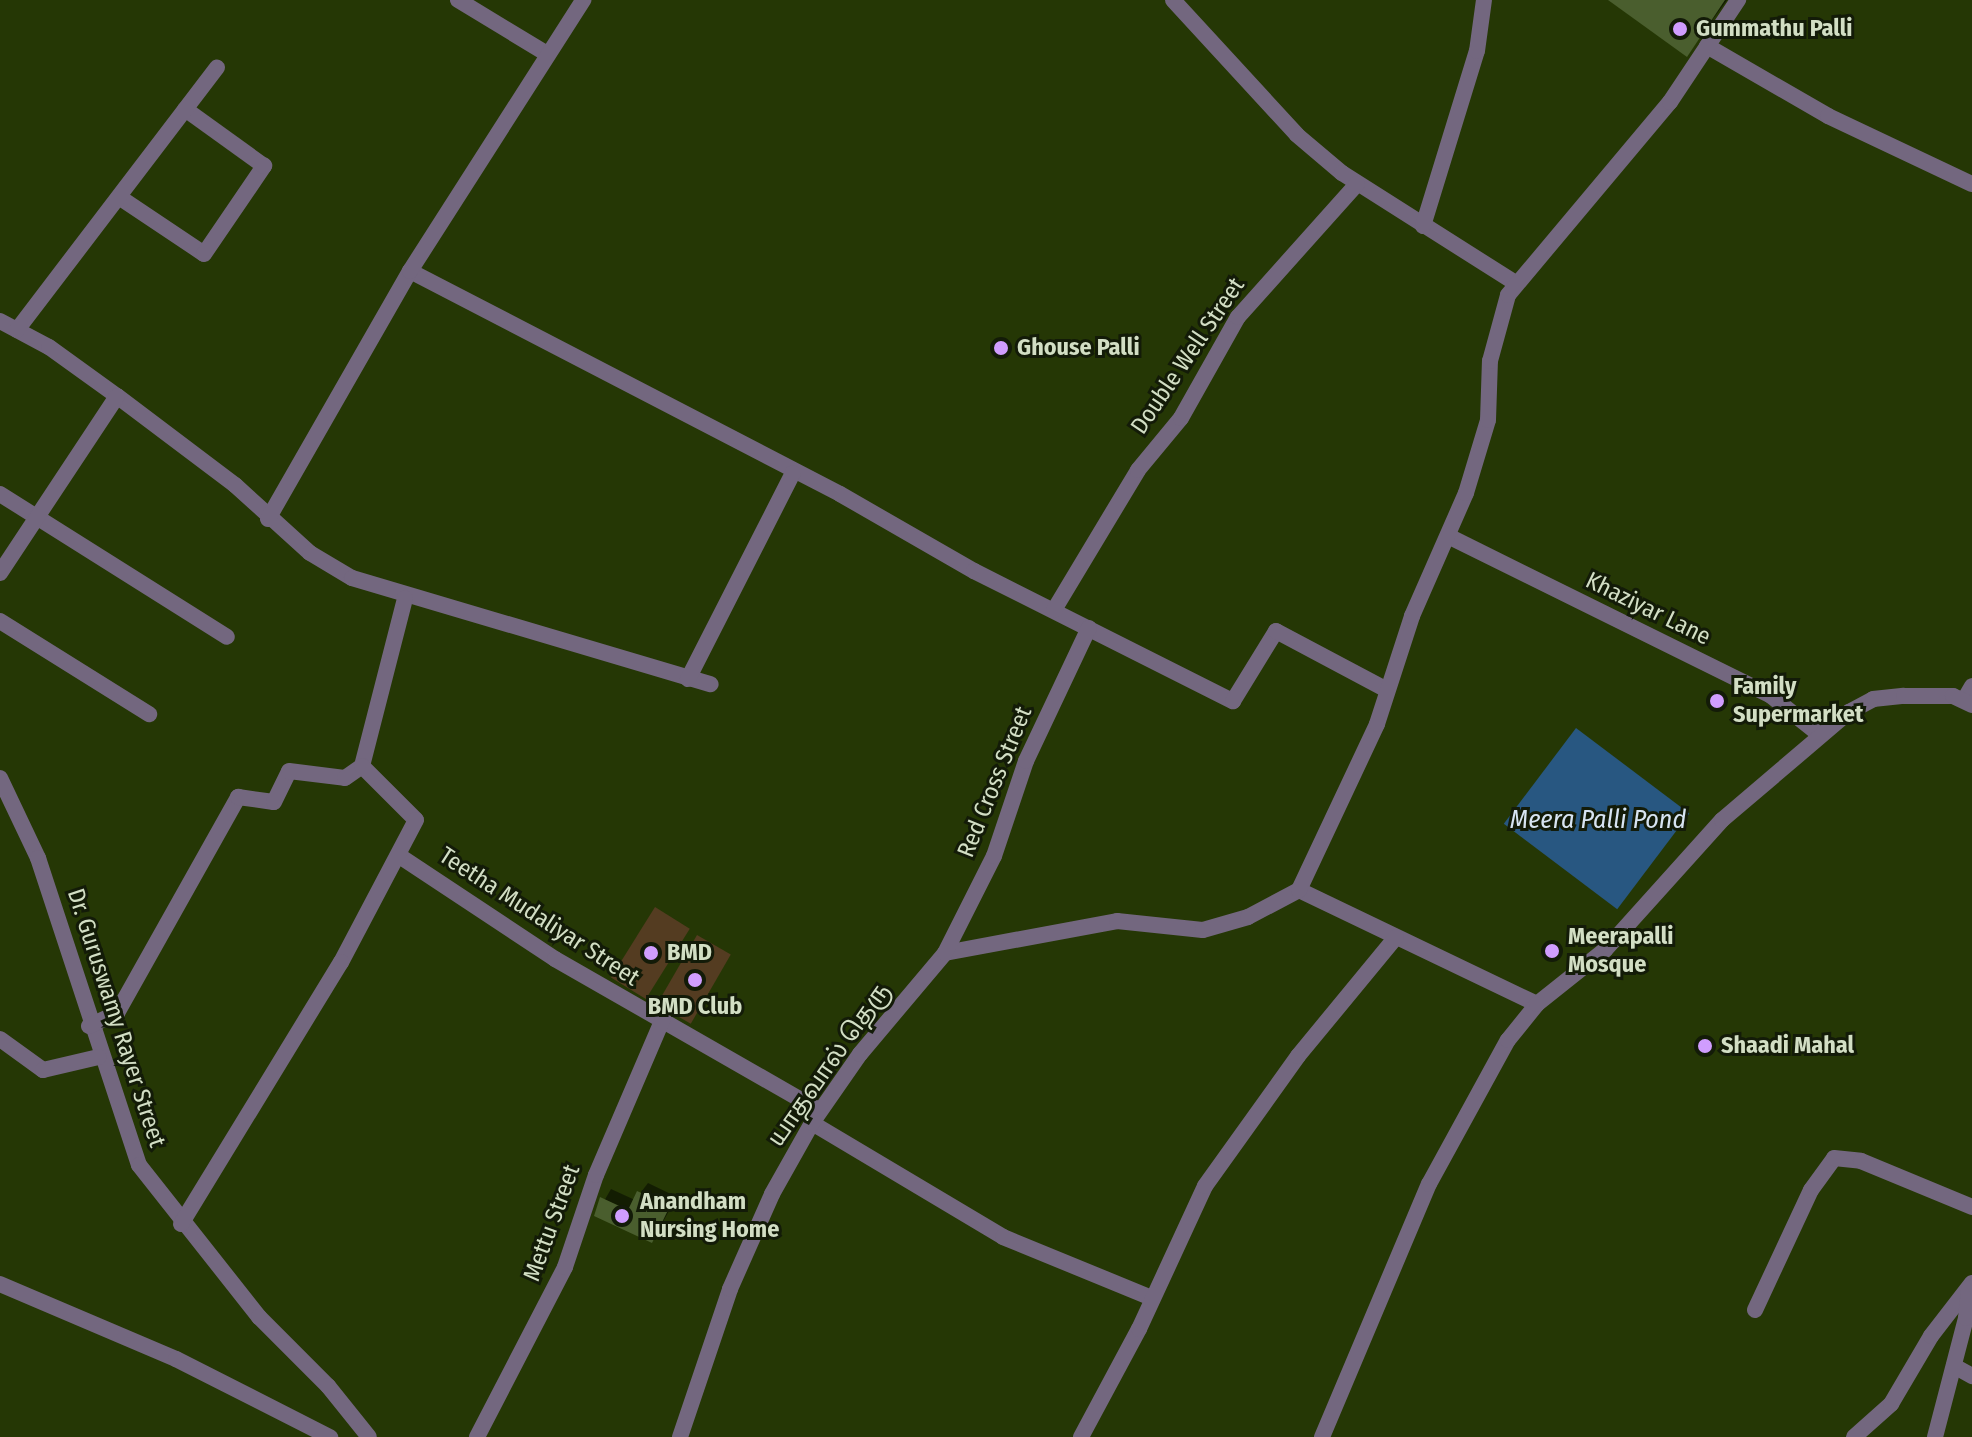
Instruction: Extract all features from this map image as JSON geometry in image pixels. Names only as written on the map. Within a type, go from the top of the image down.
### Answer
[{"type":"street","points":[[458,0],[547,54]]},
{"type":"street","points":[[268,519],[410,271],[583,0]]},
{"type":"street","points":[[1173,0],[1297,135],[1357,184],[1515,283]]},
{"type":"street","points":[[1423,226],[1477,51],[1484,0]]},
{"type":"street","points":[[945,953],[1117,921],[1203,930],[1248,917],[1299,890],[1377,724],[1387,690],[1484,437],[1496,329],[1515,283],[1632,150],[1738,0]]},
{"type":"street","points":[[1709,44],[1828,116],[1972,184]]},
{"type":"street","points":[[17,330],[217,67]]},
{"type":"street","points":[[119,197],[204,254],[264,166],[185,109]]},
{"type":"street","name":"Double Well Street","points":[[1054,610],[1138,470],[1181,418],[1238,317],[1357,184]]},
{"type":"street","points":[[410,271],[1233,701],[1276,631],[1387,690]]},
{"type":"street","points":[[0,321],[117,396],[235,485],[268,519],[352,578],[405,598],[429,600],[711,684]]},
{"type":"street","points":[[0,573],[117,396]]},
{"type":"street","points":[[688,679],[793,473]]},
{"type":"street","points":[[0,494],[227,637]]},
{"type":"street","name":"Khaziyar Lane","points":[[1448,536],[1770,695],[1820,735]]},
{"type":"street","points":[[89,1026],[117,1013],[238,797],[274,802],[289,771],[345,778],[362,766],[405,598]]},
{"type":"street","points":[[0,621],[149,714]]},
{"type":"street","name":"Red Cross Street","points":[[945,953],[994,856],[1026,761],[1089,628]]},
{"type":"street","points":[[1322,1437],[1429,1184],[1508,1040],[1537,1004],[1605,950],[1701,840],[1820,735],[1873,699],[1931,695],[1969,697]]},
{"type":"street","points":[[181,1224],[401,857],[416,820],[362,766]]},
{"type":"street","name":"Dr. Guruswamy Rayer Street","points":[[0,778],[38,858],[99,1057],[139,1165],[181,1224],[369,1437]]},
{"type":"street","name":"Teetha Mudaliyar Street","points":[[401,857],[555,959],[662,1021],[1003,1237],[1152,1298]]},
{"type":"street","points":[[1299,890],[1537,1004]]},
{"type":"street","points":[[1081,1437],[1152,1298],[1173,1248],[1221,1162],[1396,937]]},
{"type":"street","name":"யாதவால் தெரு","points":[[680,1437],[743,1256],[816,1117],[902,998],[945,953]]},
{"type":"street","name":"Mettu Street","points":[[477,1437],[565,1267],[596,1175],[662,1021]]},
{"type":"street","points":[[0,1039],[43,1070],[99,1057]]},
{"type":"street","points":[[1755,1310],[1811,1190],[1834,1158],[1861,1161],[1972,1207]]},
{"type":"street","points":[[0,1284],[176,1359],[330,1437]]},
{"type":"street","points":[[1935,1437],[1971,1286]]},
{"type":"street","points":[[1854,1437],[1891,1404],[1931,1336],[1971,1286]]},
{"type":"street","points":[[1954,1366],[1972,1376]]},
{"type":"shaded area","name":"BMD","points":[[655,907],[690,929],[646,999],[611,977]]},
{"type":"shaded area","name":"BMD Club","points":[[697,935],[731,954],[691,1024],[657,1004]]},
{"type":"water","name":"Meera Palli Pond","points":[[1576,728],[1689,813],[1617,909],[1504,824]]},
{"type":"building","name":"Gummathu Palli","points":[[1608,0],[1725,0],[1687,57]]},
{"type":"building","points":[[637,1191],[670,1206],[652,1243],[594,1216],[600,1197],[628,1210]]},
{"type":"place","name":"Gummathu Palli","points":[[1680,29]]},
{"type":"place","name":"Ghouse Palli","points":[[1001,348]]},
{"type":"place","name":"Family Supermarket","points":[[1717,701]]},
{"type":"place","name":"Meerapalli Mosque","points":[[1552,951]]},
{"type":"place","name":"BMD","points":[[651,953]]},
{"type":"place","name":"BMD Club","points":[[695,980]]},
{"type":"place","name":"Shaadi Mahal","points":[[1705,1046]]},
{"type":"place","name":"Anandham Nursing Home","points":[[622,1216]]}]
